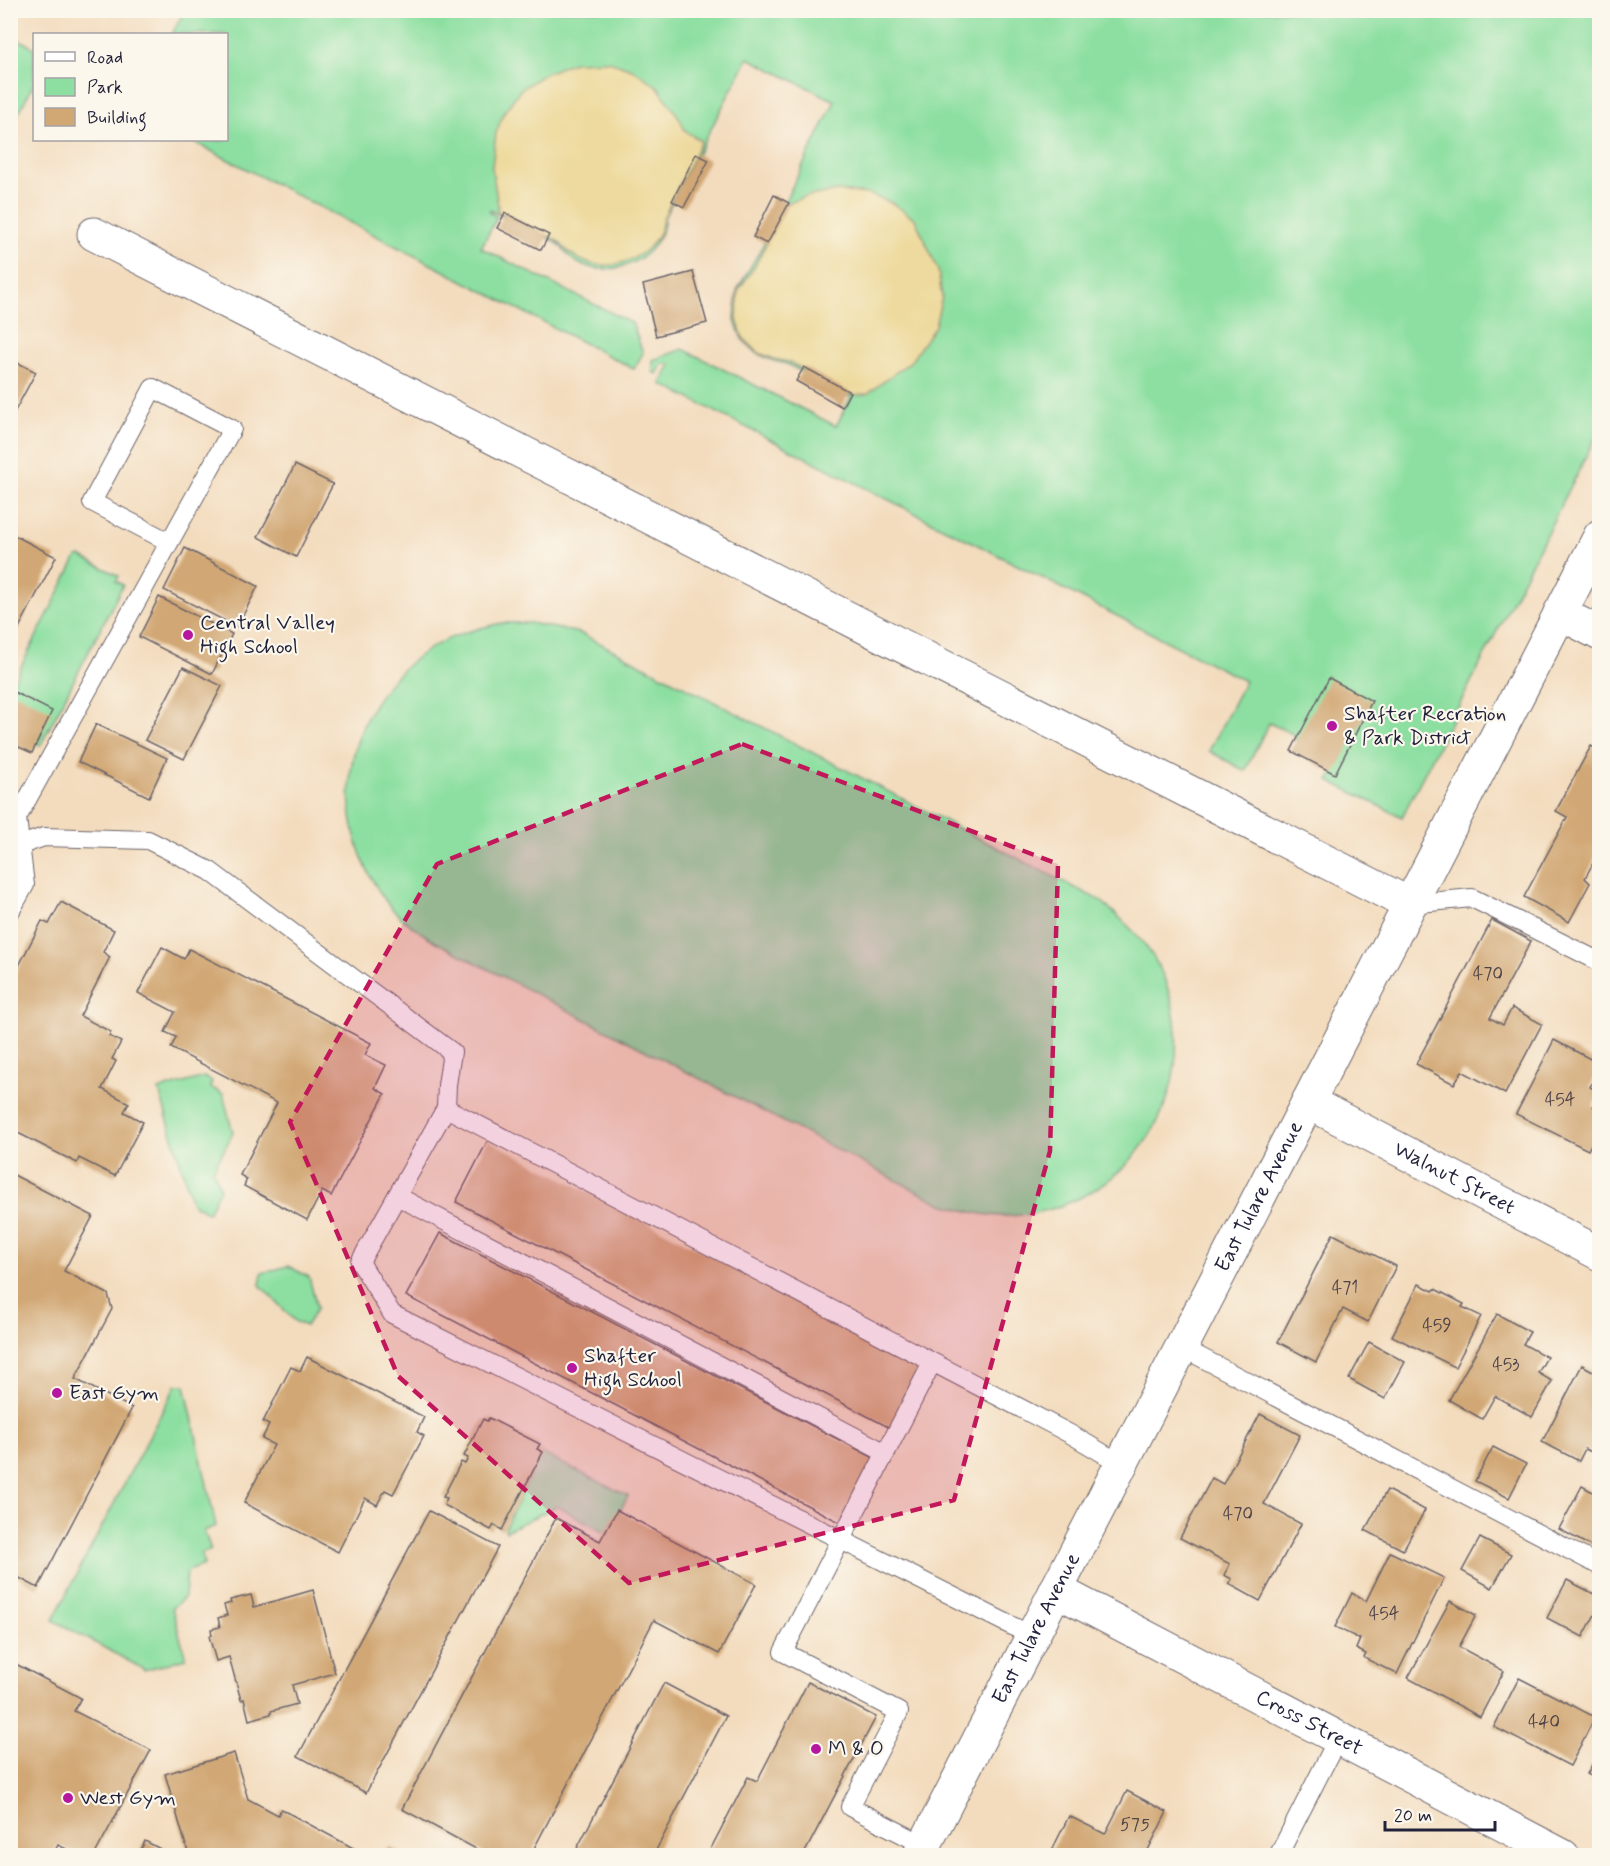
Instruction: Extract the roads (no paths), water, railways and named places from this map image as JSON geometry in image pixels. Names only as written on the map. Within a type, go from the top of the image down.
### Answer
[{"type":"street","points":[[94,234],[1409,904]]},
{"type":"street","name":"East Tulare Avenue","points":[[922,1850],[1599,536]]},
{"type":"street","points":[[1560,614],[1599,634]]},
{"type":"street","name":"Walnut Street","points":[[1308,1102],[1599,1254]]},
{"type":"street","name":"Cross Street","points":[[1056,1590],[1563,1856]]},
{"type":"lane","points":[[10,912],[25,885],[17,818],[232,429],[153,388],[92,502],[169,542]]},
{"type":"lane","points":[[21,845],[44,837],[148,840],[210,871],[452,1052],[446,1108],[360,1262],[392,1314],[1032,1636]]},
{"type":"lane","points":[[1409,904],[1472,898],[1599,962]]},
{"type":"lane","points":[[446,1108],[1072,1436],[1121,1464]]},
{"type":"lane","points":[[397,1196],[886,1453]]},
{"type":"lane","points":[[1181,1347],[1599,1566]]},
{"type":"lane","points":[[922,1850],[850,1807],[898,1712],[783,1652],[932,1363]]},
{"type":"lane","points":[[1278,1856],[1338,1738]]},
{"type":"place","name":"Central Valley High School","points":[[188,635]]},
{"type":"place","name":"Shafter Recration & Park District","points":[[1332,726]]},
{"type":"place","name":"Shafter High School","points":[[572,1368]]},
{"type":"place","name":"East Gym","points":[[57,1393]]},
{"type":"place","name":"M & O","points":[[816,1749]]},
{"type":"place","name":"West Gym","points":[[68,1798]]}]
